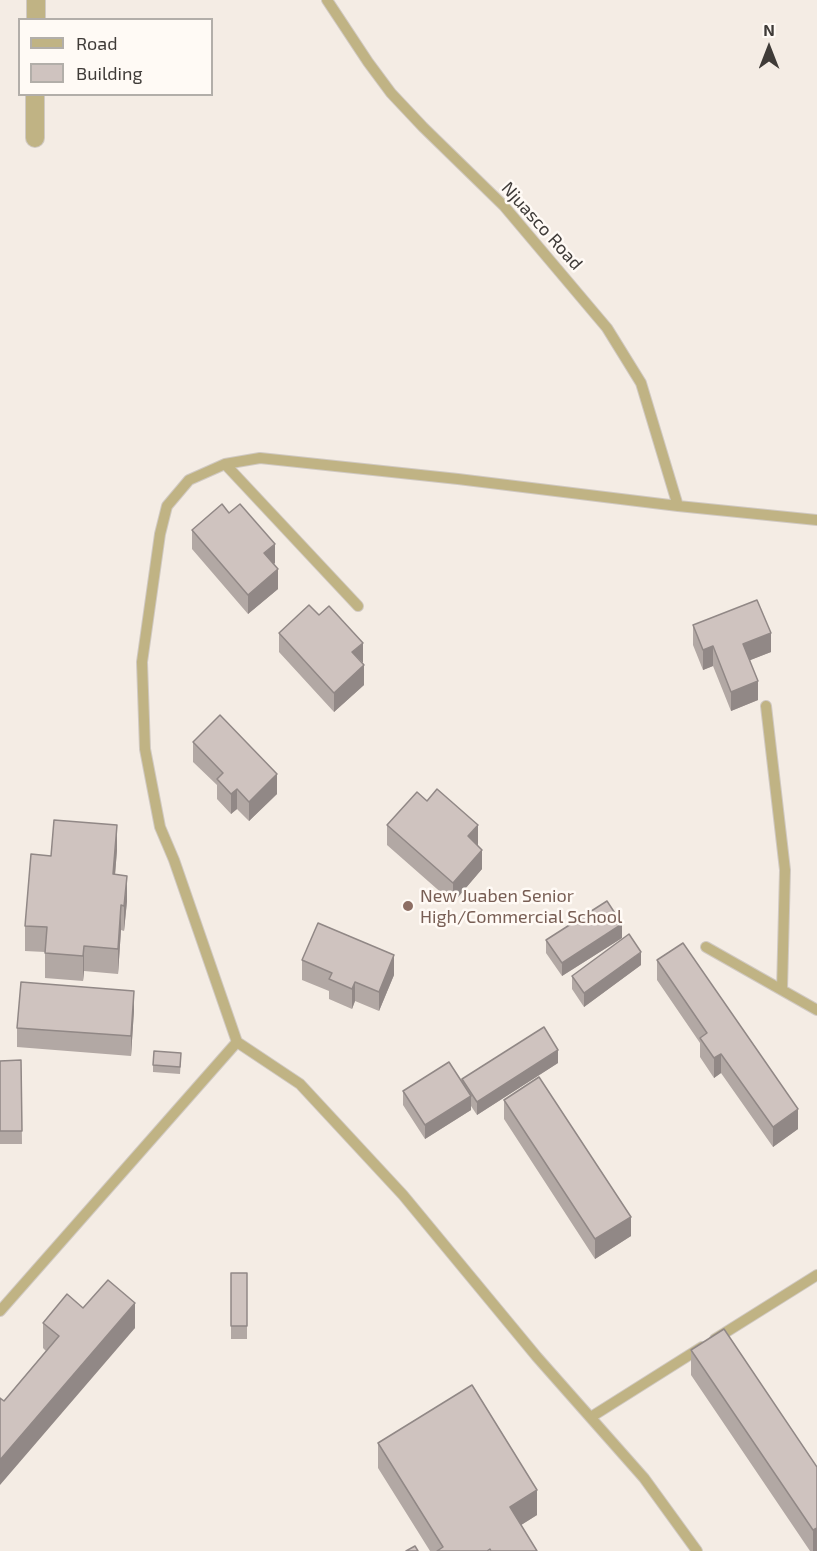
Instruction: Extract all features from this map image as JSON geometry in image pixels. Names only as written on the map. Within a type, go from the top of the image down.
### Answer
[{"type":"street","points":[[36,0],[36,18]]},
{"type":"street","points":[[35,96],[35,138]]},
{"type":"lane","name":"Njuasco Road","points":[[327,0],[391,93],[504,206],[607,328],[641,383],[678,506]]},
{"type":"lane","points":[[697,1551],[644,1478],[537,1357],[403,1195],[300,1084],[237,1042],[174,860],[160,827],[146,749],[142,662],[160,534],[167,506],[189,480],[225,464],[261,458],[817,520]]},
{"type":"lane","points":[[225,464],[358,606]]},
{"type":"lane","points":[[766,706],[786,870],[782,990]]},
{"type":"lane","points":[[706,947],[817,1010]]},
{"type":"lane","points":[[0,1311],[237,1042]]},
{"type":"lane","points":[[591,1417],[817,1275]]},
{"type":"building","points":[[222,504],[229,513],[240,504],[275,544],[264,553],[278,569],[248,595],[192,530]]},
{"type":"building","points":[[757,600],[771,633],[743,644],[758,681],[731,692],[713,646],[703,650],[693,625]]},
{"type":"building","points":[[309,605],[319,615],[329,606],[363,643],[352,652],[364,665],[334,693],[279,633]]},
{"type":"building","points":[[220,715],[277,774],[249,802],[237,789],[231,794],[217,779],[223,773],[193,742]]},
{"type":"building","points":[[437,789],[478,825],[468,836],[482,850],[453,883],[387,825],[417,792],[427,801]]},
{"type":"building","points":[[54,820],[117,825],[113,874],[127,876],[124,906],[121,905],[118,949],[84,946],[83,956],[45,953],[47,927],[25,926],[31,854],[51,856]]},
{"type":"building","points":[[607,901],[622,924],[562,963],[546,940]]},
{"type":"building","points":[[318,923],[394,955],[379,992],[355,982],[352,989],[329,979],[332,973],[302,960]]},
{"type":"building","points":[[629,934],[641,952],[584,993],[572,976]]},
{"type":"building","points":[[683,943],[798,1109],[773,1127],[721,1054],[714,1058],[700,1038],[707,1033],[657,960]]},
{"type":"building","points":[[21,982],[134,991],[131,1036],[17,1028]]},
{"type":"building","points":[[544,1027],[558,1050],[477,1102],[462,1079]]},
{"type":"building","points":[[154,1051],[181,1053],[180,1067],[153,1065]]},
{"type":"building","points":[[21,1060],[22,1131],[0,1131],[0,1061]]},
{"type":"building","points":[[449,1062],[471,1096],[425,1125],[403,1091]]},
{"type":"building","points":[[539,1077],[631,1217],[595,1239],[504,1100]]},
{"type":"building","points":[[231,1273],[247,1273],[247,1326],[231,1326]]},
{"type":"building","points":[[108,1280],[135,1303],[0,1460],[0,1398],[4,1401],[59,1336],[43,1323],[67,1294],[83,1308]]},
{"type":"building","points":[[724,1329],[817,1467],[817,1528],[813,1530],[691,1350]]},
{"type":"building","points":[[472,1385],[537,1490],[510,1507],[537,1551],[491,1551],[490,1549],[487,1551],[437,1551],[443,1547],[378,1443]]},
{"type":"building","points":[[415,1546],[418,1551],[406,1551]]},
{"type":"place","name":"New Juaben Senior High/Commercial School","points":[[408,906]]}]
